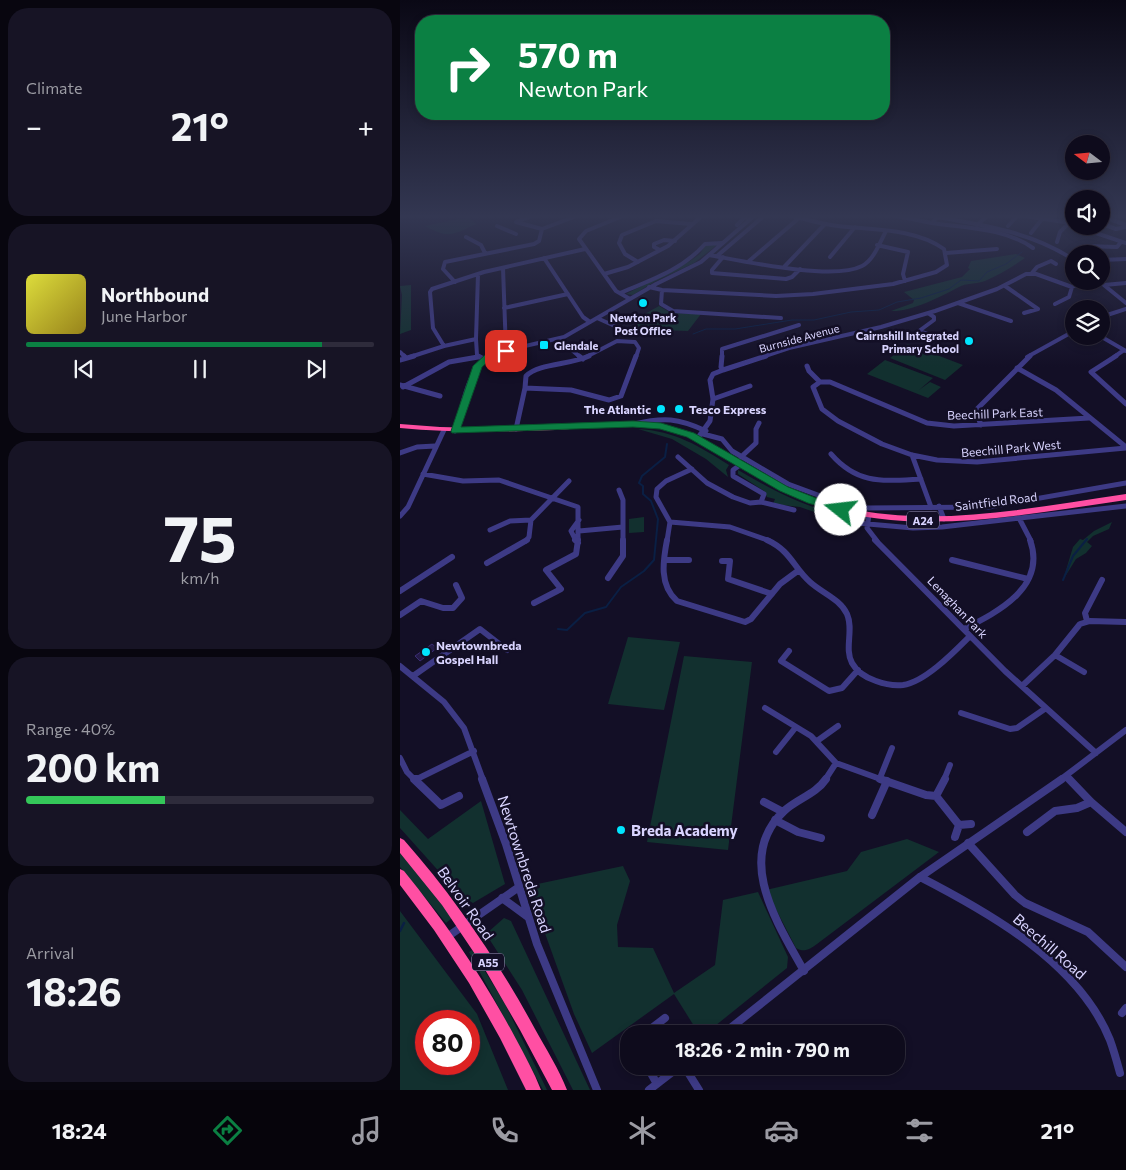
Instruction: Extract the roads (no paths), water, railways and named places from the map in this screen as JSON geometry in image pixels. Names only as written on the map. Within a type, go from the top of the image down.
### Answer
[{"type":"highway","name":"Saintfield Road","points":[[400,426],[456,431],[633,424],[652,421],[677,430],[702,435],[784,489],[812,501],[868,515],[914,520],[1017,515],[1126,497]]},
{"type":"highway","name":"Belvoir Road","points":[[400,844],[418,864],[464,925],[508,994],[560,1090]]},
{"type":"highway","name":"A55","points":[[400,875],[447,936],[496,1016],[534,1090]]},
{"type":"street","points":[[444,266],[443,269],[455,282]]},
{"type":"street","points":[[444,346],[432,328],[430,292],[478,274],[512,266]]},
{"type":"street","points":[[549,266],[583,316],[590,322]]},
{"type":"street","points":[[598,266],[620,293],[630,299]]},
{"type":"street","points":[[604,274],[629,266]]},
{"type":"street","points":[[620,293],[680,266]]},
{"type":"street","points":[[456,431],[476,369],[484,359],[506,351],[559,339],[649,287],[692,266]]},
{"type":"street","points":[[715,266],[712,273],[786,279],[792,277],[800,268]]},
{"type":"street","points":[[785,266],[830,272],[854,269],[861,266]]},
{"type":"street","points":[[904,266],[902,274],[905,281]]},
{"type":"street","points":[[649,287],[662,290],[784,295],[905,281],[943,269],[945,266]]},
{"type":"street","name":"Burnside Avenue","points":[[723,370],[789,348],[879,327],[928,313],[1005,286],[1026,274],[1032,274],[1039,266]]},
{"type":"street","points":[[503,268],[506,351]]},
{"type":"street","points":[[478,274],[476,339],[478,357]]},
{"type":"street","points":[[1032,274],[1065,285]]},
{"type":"street","points":[[1110,284],[1126,283]]},
{"type":"street","points":[[1005,286],[1038,308]]},
{"type":"street","points":[[662,290],[661,304],[672,311],[780,318]]},
{"type":"street","points":[[1055,304],[1069,297],[1071,290]]},
{"type":"street","points":[[1110,290],[1126,303]]},
{"type":"street","points":[[504,308],[568,294]]},
{"type":"street","points":[[1054,297],[1062,301]]},
{"type":"street","points":[[958,303],[1011,321]]},
{"type":"street","points":[[1024,314],[1038,308],[1043,308]]},
{"type":"street","points":[[1110,314],[1126,309]]},
{"type":"street","points":[[928,313],[935,319],[917,330],[936,337]]},
{"type":"street","points":[[597,318],[617,327]]},
{"type":"street","points":[[702,435],[713,419],[713,399],[710,380],[713,374],[723,370],[720,366],[722,349],[799,325]]},
{"type":"street","points":[[981,424],[976,412],[977,409],[1027,357],[1065,337]]},
{"type":"street","points":[[400,360],[444,346],[476,339]]},
{"type":"street","points":[[559,339],[583,359]]},
{"type":"street","points":[[516,429],[526,376],[532,370],[583,359],[617,342],[635,342],[639,346],[621,396],[618,399],[609,400],[562,389],[525,388]]},
{"type":"street","points":[[1110,342],[1125,351],[1092,372],[1126,404]]},
{"type":"street","points":[[400,352],[406,358]]},
{"type":"street","points":[[402,386],[443,364],[478,357],[484,359]]},
{"type":"street","points":[[807,366],[808,371],[820,382]]},
{"type":"street","points":[[1017,368],[1056,390],[1126,448]]},
{"type":"street","name":"Beechill Park East","points":[[820,382],[830,382],[932,424],[954,426],[1089,418]]},
{"type":"street","name":"Beechill Park West","points":[[820,382],[815,384],[813,391],[822,409],[829,416],[882,444],[912,455],[961,463],[1126,448]]},
{"type":"street","points":[[402,386],[440,396]]},
{"type":"street","points":[[713,399],[750,386]]},
{"type":"street","name":"Saintfield Road","points":[[652,421],[682,420],[702,435]]},
{"type":"street","points":[[759,423],[756,429],[756,443],[733,470],[733,476],[764,494],[761,502]]},
{"type":"street","points":[[400,516],[408,507],[444,430]]},
{"type":"street","points":[[400,453],[417,447],[435,446]]},
{"type":"street","points":[[831,454],[846,470],[853,474],[885,481],[921,479]]},
{"type":"street","points":[[912,455],[931,507]]},
{"type":"street","points":[[678,457],[712,486],[746,502],[761,502],[794,510]]},
{"type":"street","name":"Saintfield Road","points":[[741,461],[788,484],[840,502],[875,508],[996,506],[1126,483]]},
{"type":"street","points":[[692,469],[666,481],[657,488],[656,497],[670,522],[663,582],[672,598],[733,620],[748,621],[787,577],[799,570]]},
{"type":"street","points":[[423,474],[463,481],[495,480],[578,507],[579,531],[574,557],[546,570],[561,589],[534,603]]},
{"type":"street","points":[[488,563],[526,541],[529,537],[531,520],[569,482]]},
{"type":"street","points":[[608,578],[623,556],[623,500],[619,490]]},
{"type":"street","points":[[939,506],[944,519]]},
{"type":"street","name":"Saintfield Road","points":[[857,523],[934,528],[1017,515],[1126,506]]},
{"type":"street","points":[[867,525],[868,515]]},
{"type":"street","points":[[964,630],[1016,599],[1022,593],[1033,563],[1034,551],[1017,515]]},
{"type":"street","points":[[490,530],[510,521],[531,520]]},
{"type":"street","points":[[578,542],[572,536],[571,531],[579,520]]},
{"type":"street","points":[[670,522],[713,523],[753,534],[783,549],[810,582],[832,598],[847,613],[850,626],[850,660],[858,670],[875,681],[896,685],[910,683],[936,665],[970,636]]},
{"type":"street","name":"Lenaghan Park","points":[[867,525],[872,536],[970,636],[1096,753]]},
{"type":"street","points":[[579,531],[623,527]]},
{"type":"street","points":[[400,591],[452,557]]},
{"type":"street","points":[[665,560],[689,560]]},
{"type":"street","points":[[952,560],[1028,579]]},
{"type":"street","points":[[722,561],[730,561],[728,579],[772,594]]},
{"type":"street","points":[[1087,621],[1085,614],[1102,580]]},
{"type":"street","points":[[400,615],[421,601],[443,609],[456,606],[462,598],[456,585]]},
{"type":"street","points":[[1022,686],[1055,655],[1077,627],[1087,621],[1126,622]]},
{"type":"street","points":[[413,676],[480,629],[507,650]]},
{"type":"street","points":[[788,651],[781,661],[829,691],[843,688],[858,670]]},
{"type":"street","points":[[1055,655],[1084,672]]},
{"type":"street","name":"Newtownbreda Road","points":[[400,666],[444,702],[459,719],[474,752],[552,984],[597,1090]]},
{"type":"street","points":[[765,708],[817,741],[836,763],[926,795],[936,796],[959,825]]},
{"type":"street","points":[[961,713],[1010,729],[1017,728],[1046,708]]},
{"type":"street","points":[[817,741],[838,726]]},
{"type":"street","points":[[776,752],[796,727]]},
{"type":"street","points":[[734,1025],[920,877],[1066,776],[1126,730]]},
{"type":"street","points":[[872,815],[892,748]]},
{"type":"street","points":[[415,780],[428,772],[474,752]]},
{"type":"street","points":[[400,758],[407,772],[441,805],[460,796]]},
{"type":"street","points":[[804,970],[769,904],[762,884],[761,858],[763,844],[768,831],[783,812],[824,782],[836,763]]},
{"type":"street","points":[[936,796],[941,790],[950,765]]},
{"type":"street","points":[[1066,776],[1091,802],[1126,832]]},
{"type":"street","points":[[764,802],[783,812]]},
{"type":"street","points":[[1027,832],[1055,811],[1077,808],[1091,802]]},
{"type":"street","points":[[776,820],[798,832],[821,838]]},
{"type":"street","points":[[959,825],[971,824]]},
{"type":"street","points":[[955,837],[959,825]]},
{"type":"street","points":[[968,843],[1025,903],[1088,932],[1126,967]]},
{"type":"street","name":"Beechill Road","points":[[920,877],[972,904],[1006,927],[1037,951],[1067,979],[1100,1019],[1114,1050],[1120,1073]]},
{"type":"street","points":[[447,936],[519,887]]},
{"type":"street","points":[[502,898],[528,917]]},
{"type":"street","points":[[656,1025],[665,1018]]},
{"type":"street","points":[[653,1087],[670,1075]]},
{"type":"street","points":[[688,1075],[699,1090]]},
{"type":"waterway","points":[[693,334],[706,329],[735,329],[792,320],[814,320],[851,312],[879,310],[897,302],[921,298],[949,289],[961,280],[979,281],[987,272],[1002,266]]},
{"type":"waterway","points":[[558,629],[567,630],[585,613],[606,607],[621,587],[644,571],[654,560],[658,519],[651,501],[643,494],[643,486],[639,483],[642,476],[665,457],[667,444]]},
{"type":"waterway","points":[[1063,580],[1073,556],[1087,539]]},
{"type":"waterway","points":[[400,931],[404,923]]},
{"type":"place","name":"Newton Park Post Office","points":[[643,303]]},
{"type":"place","name":"Cairnshill Integrated Primary School","points":[[969,341]]},
{"type":"place","name":"Glendale","points":[[544,345]]},
{"type":"place","name":"The Atlantic","points":[[661,409]]},
{"type":"place","name":"Tesco Express","points":[[679,409]]},
{"type":"place","name":"Newtownbreda Gospel Hall","points":[[426,652]]},
{"type":"place","name":"Breda Academy","points":[[621,830]]}]
